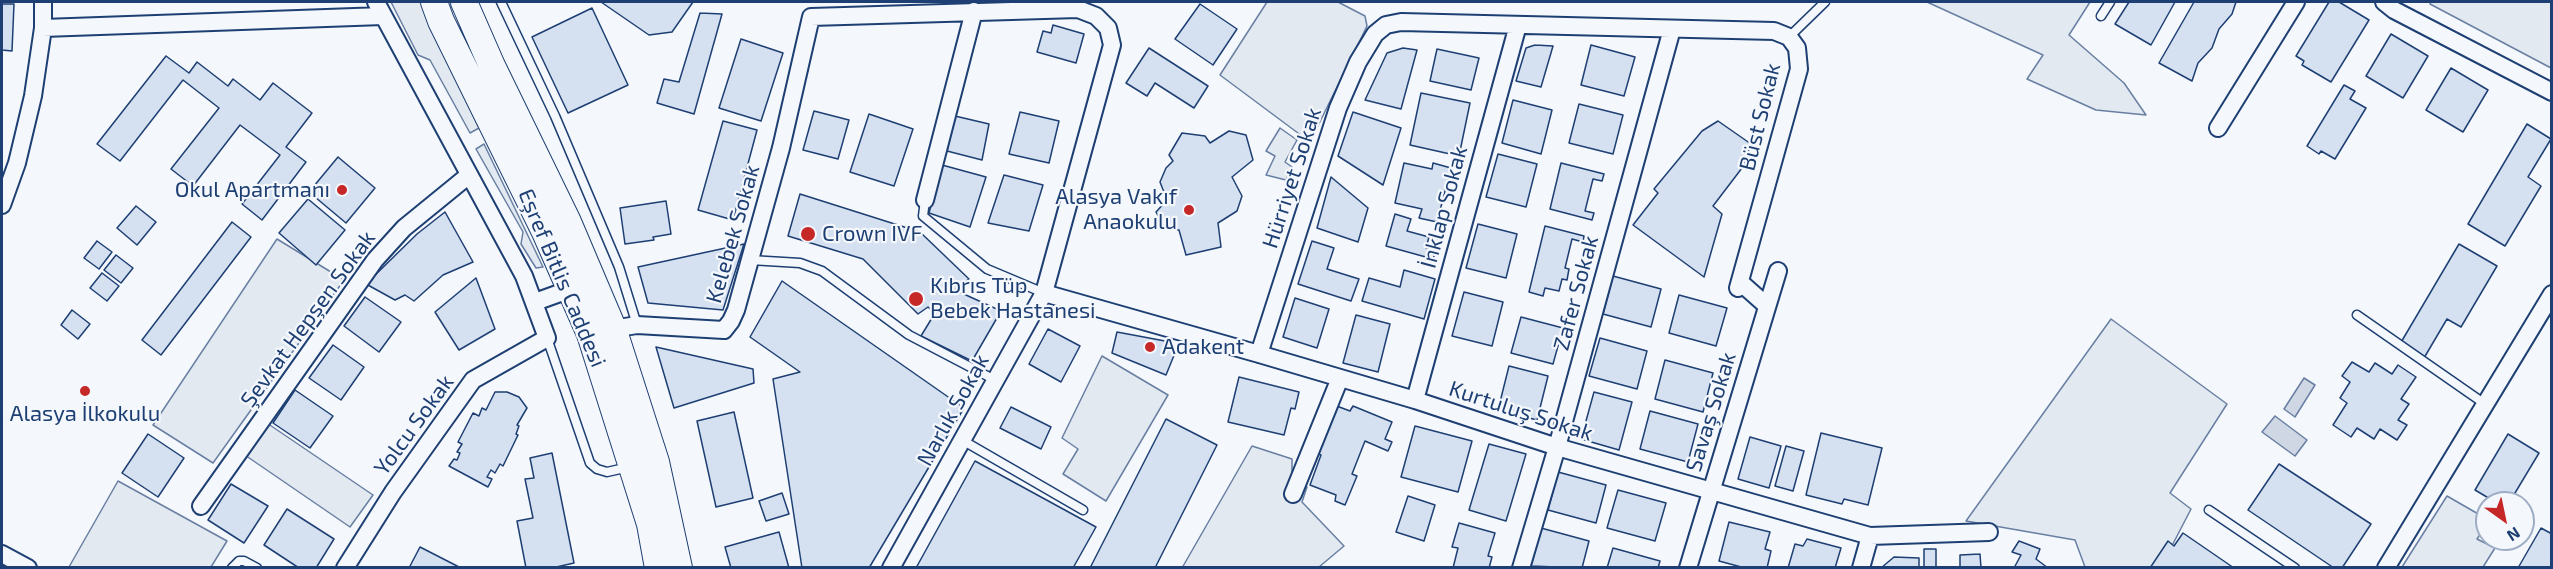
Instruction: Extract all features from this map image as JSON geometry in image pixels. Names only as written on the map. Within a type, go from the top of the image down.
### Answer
[{"type":"main road","name":"Eşref Bitlis Caddesi","points":[[434,2],[441,21],[509,156],[571,289],[613,329]]},
{"type":"main road","name":"Eşref Bitlis Caddesi","points":[[464,2],[492,66],[568,222],[613,329],[644,464],[679,567]]},
{"type":"main road","name":"Eşref Bitlis Caddesi","points":[[644,464],[650,525],[658,567]]},
{"type":"street","points":[[2,205],[17,163],[33,96],[43,28],[43,2]]},
{"type":"street","points":[[2218,128],[2296,2]]},
{"type":"street","points":[[2384,2],[2394,10],[2552,92]]},
{"type":"street","points":[[43,28],[379,9],[510,248],[535,302],[547,338]]},
{"type":"street","name":"Narlık Sokak","points":[[891,567],[1044,293],[1112,45],[1108,28],[1096,16],[1077,9],[974,11]]},
{"type":"street","points":[[926,200],[974,11]]},
{"type":"street","name":"Kelebek Sokak","points":[[613,329],[724,330],[736,310],[750,260],[781,148],[811,17],[974,11]]},
{"type":"street","name":"Büst Sokak","points":[[1386,25],[1401,22],[1774,31],[1789,37],[1797,48],[1799,69],[1739,285],[1767,306]]},
{"type":"street","name":"Hürriyet Sokak","points":[[1259,354],[1338,108],[1358,62],[1375,34],[1386,25]]},
{"type":"street","name":"İnklap Sokak","points":[[1415,400],[1518,26]]},
{"type":"street","name":"Zafer Sokak","points":[[1521,567],[1557,447],[1672,29]]},
{"type":"street","name":"Şevkat Hepşen Sokak","points":[[201,506],[375,260],[404,228],[469,175]]},
{"type":"street","name":"Savaş Sokak","points":[[1688,567],[1778,270]]},
{"type":"street","points":[[535,302],[571,289]]},
{"type":"street","name":"Kurtuluş Sokak","points":[[1044,293],[1415,400],[1557,447],[1870,536],[1989,532]]},
{"type":"street","points":[[2386,567],[2552,294]]},
{"type":"street","name":"Yolcu Sokak","points":[[345,567],[393,492],[473,380],[547,338]]},
{"type":"street","points":[[1293,494],[1340,378]]},
{"type":"street","points":[[1862,567],[1870,536]]},
{"type":"street","points":[[2,554],[28,567]]},
{"type":"lane","points":[[501,2],[555,116],[619,267],[613,329]]},
{"type":"lane","points":[[1789,37],[1825,2]]},
{"type":"lane","points":[[2101,16],[2110,2]]},
{"type":"lane","points":[[926,200],[923,216],[987,269],[1044,293]]},
{"type":"lane","points":[[750,260],[800,263],[822,271],[909,335],[995,380]]},
{"type":"lane","points":[[2357,315],[2485,404]]},
{"type":"lane","points":[[547,338],[590,463],[597,469],[607,472],[644,464]]},
{"type":"lane","points":[[962,440],[1083,510]]},
{"type":"lane","points":[[2209,510],[2295,567]]},
{"type":"lane","points":[[232,567],[238,561],[244,561],[257,567]]},
{"type":"shaded area","points":[[391,2],[421,2],[479,128],[470,133],[430,60],[418,55]]},
{"type":"shaded area","points":[[1267,2],[1338,2],[1365,16],[1367,26],[1310,142],[1220,75]]},
{"type":"shaded area","points":[[1927,2],[2090,2],[2069,35],[2124,83],[2146,115],[2096,110],[2027,79],[2043,55]]},
{"type":"shaded area","points":[[2431,2],[2551,2],[2551,68],[2430,4]]},
{"type":"shaded area","points":[[1280,128],[1297,140],[1285,162],[1292,167],[1286,180],[1266,175],[1275,156],[1266,151]]},
{"type":"shaded area","points":[[484,144],[543,267],[536,268],[521,244],[523,232],[476,149]]},
{"type":"shaded area","points":[[277,239],[344,280],[213,463],[153,425]]},
{"type":"shaded area","points":[[2111,319],[2227,404],[2170,493],[2191,509],[2161,567],[2085,567],[2075,540],[1966,521]]},
{"type":"shaded area","points":[[1102,356],[1168,395],[1106,501],[1063,474],[1078,449],[1062,438]]},
{"type":"shaded area","points":[[2304,378],[2315,385],[2295,417],[2284,409]]},
{"type":"shaded area","points":[[2275,416],[2307,440],[2295,456],[2262,432]]},
{"type":"shaded area","points":[[261,419],[373,495],[350,527],[239,451]]},
{"type":"shaded area","points":[[1252,446],[1292,459],[1292,473],[1307,487],[1302,502],[1344,546],[1319,567],[1182,568]]},
{"type":"shaded area","points":[[118,481],[227,541],[211,567],[69,567]]},
{"type":"shaded area","points":[[2447,496],[2475,512],[2475,551],[2493,551],[2483,567],[2402,567]]},
{"type":"building","points":[[601,2],[693,2],[672,32],[649,35]]},
{"type":"building","points":[[2129,2],[2175,2],[2151,45],[2115,24]]},
{"type":"building","points":[[2194,2],[2236,2],[2232,14],[2219,29],[2212,48],[2198,63],[2192,81],[2159,63]]},
{"type":"building","points":[[2329,2],[2339,2],[2369,20],[2331,82],[2302,65],[2304,61],[2296,56]]},
{"type":"building","points":[[2,4],[14,4],[12,51],[2,50]]},
{"type":"building","points":[[1200,4],[1237,29],[1213,65],[1175,39]]},
{"type":"building","points":[[592,8],[628,85],[568,113],[532,37]]},
{"type":"building","points":[[700,13],[722,14],[694,114],[657,103],[664,79],[679,82]]},
{"type":"building","points":[[1053,25],[1084,34],[1076,63],[1037,52],[1043,31],[1051,33]]},
{"type":"building","points":[[2391,34],[2428,56],[2403,98],[2366,76]]},
{"type":"building","points":[[741,39],[783,53],[761,121],[719,108]]},
{"type":"building","points":[[1535,45],[1553,46],[1541,87],[1516,81],[1526,48]]},
{"type":"building","points":[[1591,45],[1635,57],[1624,96],[1581,85]]},
{"type":"building","points":[[1149,48],[1208,86],[1194,108],[1155,83],[1147,96],[1126,83]]},
{"type":"building","points":[[1403,48],[1417,50],[1401,109],[1365,100],[1387,53]]},
{"type":"building","points":[[1437,49],[1479,58],[1471,90],[1430,81]]},
{"type":"building","points":[[166,56],[189,73],[197,62],[228,86],[233,79],[260,100],[273,83],[312,113],[286,147],[306,162],[262,220],[242,204],[280,155],[240,125],[193,186],[171,169],[219,108],[183,80],[120,161],[97,144]]},
{"type":"building","points":[[2451,68],[2488,90],[2463,132],[2426,110]]},
{"type":"building","points":[[2344,85],[2355,91],[2350,99],[2366,108],[2335,159],[2321,151],[2319,154],[2307,146]]},
{"type":"building","points":[[1421,93],[1470,103],[1459,156],[1410,145]]},
{"type":"building","points":[[1513,100],[1552,110],[1541,154],[1502,143]]},
{"type":"building","points":[[1579,104],[1623,115],[1613,154],[1569,143]]},
{"type":"building","points":[[814,111],[849,120],[838,159],[803,150]]},
{"type":"building","points":[[1020,112],[1059,121],[1049,163],[1009,154]]},
{"type":"building","points":[[1353,112],[1401,128],[1383,185],[1338,156]]},
{"type":"building","points":[[869,114],[913,129],[894,186],[850,172]]},
{"type":"building","points":[[955,116],[989,124],[982,160],[947,151]]},
{"type":"building","points":[[723,121],[757,130],[733,220],[698,210]]},
{"type":"building","points":[[1718,121],[1751,144],[1742,168],[1713,206],[1722,214],[1704,277],[1633,225],[1658,193],[1654,189],[1702,131]]},
{"type":"building","points":[[2527,124],[2551,139],[2528,177],[2541,186],[2505,246],[2468,224]]},
{"type":"building","points":[[1229,131],[1246,135],[1253,160],[1232,177],[1242,196],[1237,211],[1218,223],[1221,247],[1186,255],[1179,230],[1165,228],[1156,212],[1167,200],[1160,182],[1166,168],[1173,161],[1169,155],[1182,133],[1205,136],[1210,143]]},
{"type":"building","points":[[1498,154],[1537,164],[1526,207],[1486,197]]},
{"type":"building","name":"Okul Apartmanı","points":[[338,157],[375,188],[346,223],[309,192]]},
{"type":"building","points":[[1404,163],[1432,169],[1433,163],[1451,168],[1437,222],[1419,218],[1422,209],[1395,203]]},
{"type":"building","points":[[1561,163],[1604,174],[1602,181],[1593,179],[1585,211],[1594,213],[1592,220],[1550,209]]},
{"type":"building","points":[[942,165],[986,177],[970,227],[929,213]]},
{"type":"building","points":[[1004,175],[1043,185],[1029,231],[988,223]]},
{"type":"building","points":[[1331,177],[1368,208],[1358,242],[1317,228]]},
{"type":"building","points":[[800,194],[920,232],[969,279],[955,290],[1001,311],[972,361],[921,336],[935,313],[928,307],[918,314],[863,259],[788,236]]},
{"type":"building","points":[[308,199],[345,230],[316,265],[279,233]]},
{"type":"building","points":[[666,201],[671,234],[653,237],[654,240],[625,244],[620,208]]},
{"type":"building","points":[[136,206],[156,222],[137,245],[117,228]]},
{"type":"building","points":[[445,212],[473,262],[443,275],[414,301],[405,295],[395,300],[366,284],[417,234]]},
{"type":"building","points":[[1395,214],[1411,219],[1407,231],[1429,237],[1426,248],[1436,250],[1433,259],[1386,246]]},
{"type":"building","points":[[232,222],[251,237],[161,355],[142,340]]},
{"type":"building","points":[[1478,224],[1517,234],[1506,278],[1466,268]]},
{"type":"building","points":[[1545,226],[1584,236],[1583,242],[1572,239],[1565,268],[1569,269],[1567,280],[1562,279],[1559,291],[1545,288],[1543,296],[1529,292]]},
{"type":"building","points":[[97,241],[112,252],[99,269],[84,258]]},
{"type":"building","points":[[1312,241],[1334,248],[1327,269],[1359,279],[1351,301],[1298,284]]},
{"type":"building","points":[[744,244],[723,310],[648,303],[638,267]]},
{"type":"building","points":[[2459,244],[2497,266],[2461,327],[2447,319],[2424,358],[2400,344]]},
{"type":"building","points":[[116,255],[133,268],[121,283],[104,270]]},
{"type":"building","points":[[1404,270],[1435,279],[1424,319],[1362,301],[1369,278],[1400,287]]},
{"type":"building","points":[[102,273],[119,286],[107,301],[90,288]]},
{"type":"building","points":[[1613,276],[1661,289],[1651,327],[1603,314]]},
{"type":"building","points":[[476,278],[495,329],[459,350],[435,312]]},
{"type":"building","points":[[782,281],[964,408],[869,568],[802,568],[773,379],[800,372],[750,337]]},
{"type":"building","points":[[1464,292],[1503,302],[1492,346],[1452,336]]},
{"type":"building","points":[[1679,295],[1727,308],[1716,346],[1669,333]]},
{"type":"building","points":[[365,297],[401,322],[379,352],[344,326]]},
{"type":"building","points":[[1295,298],[1329,309],[1317,348],[1283,337]]},
{"type":"building","points":[[72,310],[90,324],[78,339],[61,325]]},
{"type":"building","points":[[1356,315],[1390,324],[1378,372],[1343,363]]},
{"type":"building","points":[[1521,317],[1563,328],[1553,364],[1511,353]]},
{"type":"building","points":[[1048,329],[1080,346],[1061,382],[1029,364]]},
{"type":"building","points":[[1117,332],[1165,341],[1177,348],[1166,375],[1112,353]]},
{"type":"building","points":[[1600,338],[1647,351],[1637,389],[1589,376]]},
{"type":"building","points":[[333,345],[364,367],[341,400],[309,378]]},
{"type":"building","points":[[656,347],[753,369],[754,383],[674,408]]},
{"type":"building","points":[[1665,360],[1713,373],[1703,412],[1655,399]]},
{"type":"building","points":[[2352,362],[2369,372],[2375,363],[2392,374],[2398,365],[2416,377],[2401,399],[2409,404],[2398,420],[2407,425],[2397,440],[2380,429],[2374,439],[2357,428],[2351,437],[2333,425],[2347,403],[2340,398],[2350,382],[2342,376]]},
{"type":"building","points":[[1509,366],[1548,376],[1537,420],[1498,410]]},
{"type":"building","points":[[1239,377],[1299,392],[1295,409],[1291,408],[1284,435],[1228,422]]},
{"type":"building","points":[[295,390],[333,416],[310,448],[273,423]]},
{"type":"building","points":[[495,392],[507,392],[519,397],[527,408],[517,425],[519,426],[516,434],[518,435],[503,466],[500,464],[495,473],[491,470],[487,477],[492,479],[488,487],[449,466],[454,459],[457,460],[460,453],[457,452],[462,444],[458,442],[473,413],[479,416],[482,408],[486,410]]},
{"type":"building","points":[[1594,392],[1632,402],[1619,450],[1581,439]]},
{"type":"building","points":[[1334,405],[1350,411],[1353,406],[1392,422],[1385,439],[1392,442],[1388,451],[1365,441],[1352,474],[1357,476],[1345,505],[1335,501],[1336,495],[1310,485],[1321,455],[1316,453]]},
{"type":"building","points":[[1011,407],[1051,427],[1041,449],[1000,428]]},
{"type":"building","points":[[1650,411],[1698,424],[1688,462],[1640,449]]},
{"type":"building","points":[[734,412],[753,498],[716,507],[697,421]]},
{"type":"building","points":[[1166,419],[1217,445],[1155,568],[1090,568]]},
{"type":"building","points":[[1415,426],[1472,441],[1458,492],[1401,477]]},
{"type":"building","points":[[1821,433],[1882,448],[1868,505],[1844,499],[1842,504],[1806,495]]},
{"type":"building","points":[[148,434],[184,458],[158,497],[122,473]]},
{"type":"building","points":[[2508,434],[2539,453],[2516,491],[2475,490]]},
{"type":"building","points":[[1750,437],[1781,446],[1769,488],[1738,479]]},
{"type":"building","points":[[1489,444],[1526,454],[1506,521],[1469,510]]},
{"type":"building","points":[[1786,446],[1804,451],[1793,491],[1775,486]]},
{"type":"building","points":[[552,453],[574,563],[552,568],[526,568],[517,521],[533,518],[525,479],[534,478],[530,458]]},
{"type":"building","points":[[975,461],[1096,527],[1073,568],[916,568]]},
{"type":"building","points":[[2279,464],[2371,524],[2342,568],[2334,568],[2248,510]]},
{"type":"building","points":[[1558,472],[1606,485],[1596,523],[1548,510]]},
{"type":"building","points":[[231,484],[268,506],[244,543],[208,520]]},
{"type":"building","points":[[1618,490],[1666,503],[1655,541],[1607,528]]},
{"type":"building","points":[[782,493],[789,514],[766,521],[759,501]]},
{"type":"building","points":[[1408,496],[1435,505],[1424,541],[1396,532]]},
{"type":"building","points":[[287,509],[334,539],[316,568],[299,568],[264,545]]},
{"type":"building","points":[[1729,522],[1770,532],[1765,549],[1771,551],[1767,568],[1745,568],[1719,561]]},
{"type":"building","points":[[1459,523],[1495,533],[1488,556],[1492,557],[1489,568],[1453,568],[1458,548],[1452,547]]},
{"type":"building","points":[[1541,528],[1589,541],[1582,568],[1531,566]]},
{"type":"building","points":[[2541,528],[2552,534],[2552,568],[2518,568],[2528,551],[2535,551],[2535,538]]},
{"type":"building","points":[[779,532],[789,568],[731,568],[725,547]]},
{"type":"building","points":[[2183,533],[2234,568],[2150,568],[2168,541],[2174,546]]},
{"type":"building","points":[[1807,539],[1841,548],[1835,568],[1788,568],[1795,544],[1803,546]]},
{"type":"building","points":[[2019,541],[2040,549],[2036,559],[2048,568],[2014,568],[2021,555],[2012,552]]},
{"type":"building","points":[[420,547],[461,568],[409,568]]},
{"type":"building","points":[[1613,548],[1660,561],[1658,568],[1607,568]]},
{"type":"building","points":[[1924,549],[1936,549],[1936,568],[1924,568]]},
{"type":"building","points":[[1980,554],[1981,568],[1960,568],[1960,555]]},
{"type":"building","points":[[1894,557],[1919,558],[1919,568],[1881,568]]},
{"type":"place","name":"Okul Apartmanı","points":[[342,190]]},
{"type":"place","name":"Alasya Vakıf Anaokulu","points":[[1189,210]]},
{"type":"place","name":"Crown IVF","points":[[808,234]]},
{"type":"place","name":"Kıbrıs Tüp Bebek Hastanesi","points":[[916,299]]},
{"type":"place","name":"Adakent","points":[[1150,347]]},
{"type":"place","name":"Alasya İlkokulu","points":[[85,391]]}]
